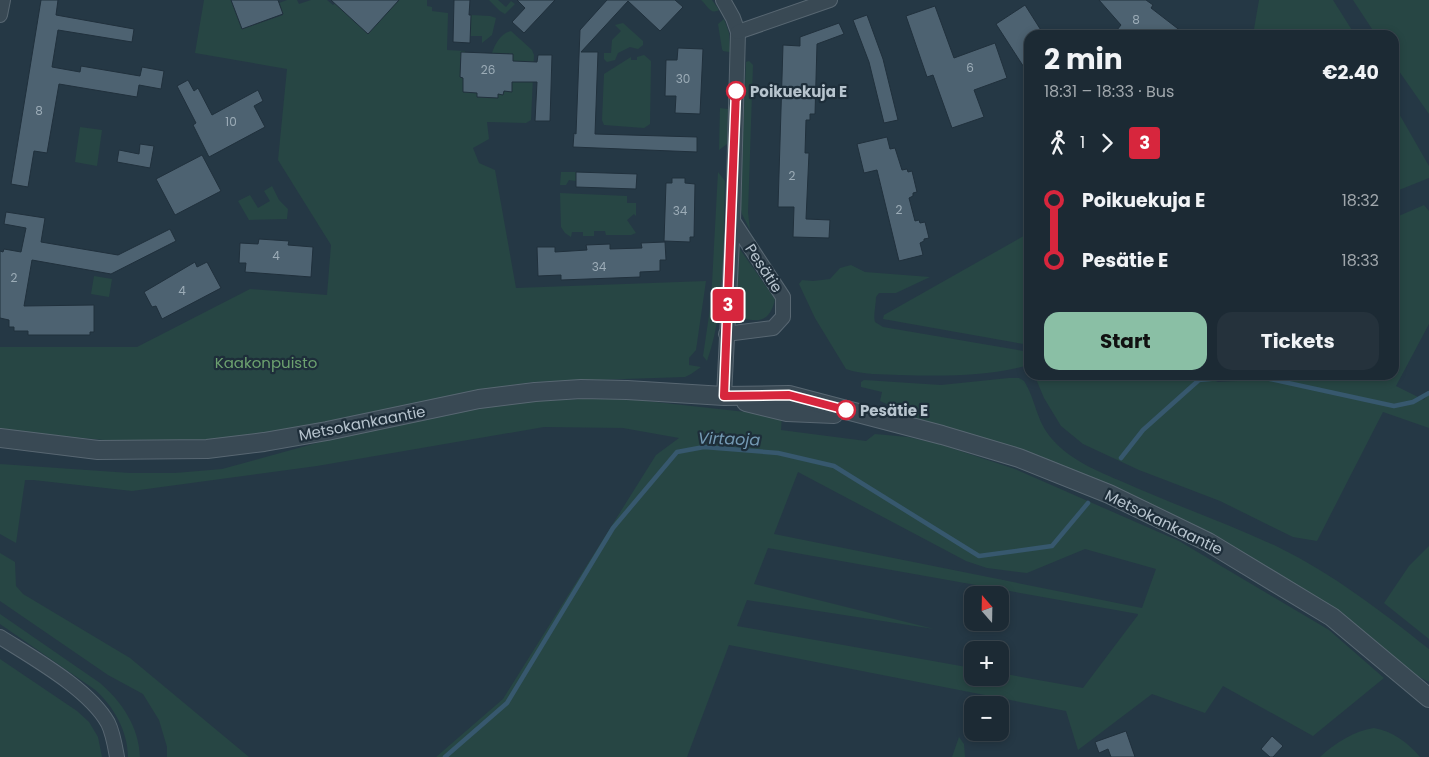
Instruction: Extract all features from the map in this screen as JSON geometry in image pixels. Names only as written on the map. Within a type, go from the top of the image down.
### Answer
[{"type":"street","points":[[0,15],[3,0]]},
{"type":"street","name":"Pesätie","points":[[723,0],[738,32],[724,396]]},
{"type":"street","points":[[738,32],[830,0]]},
{"type":"street","name":"Pesätie","points":[[726,334],[773,328],[783,317],[783,297],[732,221]]},
{"type":"street","name":"Metsokankaantie","points":[[0,438],[98,450],[206,449],[273,441],[479,399],[535,392],[581,389],[724,396],[787,412],[864,416],[942,435],[1019,458],[1109,494],[1208,542],[1332,617],[1429,698]]},
{"type":"street","points":[[0,637],[40,662],[90,699],[109,725],[117,757]]},
{"type":"green space","name":"Kaakonpuisto","points":[[204,0],[231,0],[242,29],[283,15],[279,3],[287,0],[297,0],[299,4],[311,0],[327,0],[333,5],[336,3],[368,33],[397,0],[427,0],[427,6],[432,7],[432,11],[448,13],[447,50],[465,51],[464,58],[460,58],[460,77],[463,78],[463,92],[477,93],[477,97],[498,98],[498,94],[503,94],[504,91],[512,91],[512,82],[516,82],[517,61],[513,61],[513,54],[492,53],[501,36],[511,31],[532,50],[534,55],[531,120],[526,123],[487,122],[489,139],[473,148],[479,163],[495,170],[516,288],[706,281],[696,350],[689,358],[689,365],[701,367],[685,377],[534,382],[478,390],[325,424],[263,434],[207,440],[104,440],[21,432],[0,428],[0,347],[137,347],[250,289],[327,295],[331,245],[278,160],[287,69],[195,53]]},
{"type":"green space","points":[[489,0],[498,0],[506,7],[511,1],[515,4],[505,14]]},
{"type":"green space","points":[[701,0],[712,0],[719,10],[711,11]]},
{"type":"green space","points":[[1259,0],[1333,0],[1352,30],[1254,30]]},
{"type":"green space","points":[[1353,0],[1429,0],[1429,114],[1399,71],[1399,30],[1373,30]]},
{"type":"green space","points":[[471,15],[496,18],[492,35],[482,43],[482,36],[470,36]]},
{"type":"green space","points":[[724,19],[729,33],[730,52],[723,51],[722,49],[718,24]]},
{"type":"green space","points":[[623,23],[643,41],[643,45],[638,49],[630,47],[618,53],[615,60],[607,62],[604,59],[604,53],[611,53],[612,40],[621,31],[615,25]]},
{"type":"green space","points":[[644,55],[651,61],[650,124],[644,128],[604,125],[602,120],[604,74],[631,57],[631,60],[637,60],[637,57]]},
{"type":"green space","points":[[749,61],[753,65],[748,212],[750,230],[740,206],[746,62]]},
{"type":"green space","points":[[720,108],[728,109],[727,144],[719,150]]},
{"type":"green space","points":[[1399,114],[1429,166],[1429,178],[1399,190]]},
{"type":"green space","points":[[80,127],[102,130],[97,166],[75,162]]},
{"type":"green space","points":[[561,172],[576,172],[576,181],[569,180],[566,185],[560,185]]},
{"type":"green space","points":[[718,172],[725,181],[721,296],[718,319],[707,361],[703,356],[711,302]]},
{"type":"green space","points":[[272,186],[279,200],[288,209],[287,219],[249,220],[238,201],[250,195],[258,208],[270,201],[264,191]]},
{"type":"green space","points":[[560,193],[627,196],[627,203],[636,203],[636,216],[634,214],[627,220],[636,233],[631,235],[606,235],[605,231],[594,231],[594,236],[583,236],[583,232],[572,232],[571,237],[561,227]]},
{"type":"green space","points":[[1424,205],[1429,211],[1429,324],[1396,386],[1424,400],[1429,392],[1429,428],[1383,412],[1317,541],[1293,537],[1220,501],[1139,470],[1083,444],[1061,426],[1044,398],[1036,380],[1213,380],[1218,382],[1255,380],[1399,380],[1399,216]]},
{"type":"green space","points":[[1024,236],[1024,344],[883,319],[884,315]]},
{"type":"green space","points":[[739,248],[775,299],[771,311],[765,318],[760,320],[743,318],[736,299]]},
{"type":"green space","points":[[851,265],[865,272],[930,277],[896,293],[879,293],[876,297],[875,322],[883,327],[1024,351],[1024,366],[980,374],[948,375],[872,374],[846,369],[815,318],[799,284],[802,280],[830,279],[840,268]]},
{"type":"green space","points":[[94,276],[112,279],[109,297],[91,294]]},
{"type":"green space","points":[[1019,378],[1024,381],[1039,418],[1047,432],[1059,446],[1076,459],[1095,470],[1278,547],[1318,569],[1375,607],[1429,649],[1429,682],[1400,667],[1333,615],[990,441],[922,420],[880,401],[882,392],[861,387],[861,382],[864,380],[941,385]]},
{"type":"green space","points":[[628,399],[782,416],[781,430],[866,441],[875,434],[908,437],[939,444],[1015,469],[1179,541],[1329,630],[1384,678],[1313,736],[1223,686],[1205,713],[1152,694],[1078,750],[1066,711],[1009,700],[1009,696],[989,696],[729,645],[687,757],[436,757],[503,699],[656,455],[679,438],[623,428],[544,427],[317,466],[132,491],[25,480],[16,543],[0,534],[0,464],[130,473],[175,473],[222,469],[331,439],[481,407],[536,401]],"holes":[[[798,472],[966,561],[987,568],[1027,573],[1085,549],[1156,569],[1142,608],[774,534]],[[768,548],[981,586],[1009,586],[1009,591],[1138,615],[1083,688],[1009,675],[1009,686],[964,686],[964,667],[737,626],[747,600],[934,629],[754,584]]]},
{"type":"green space","points":[[1429,546],[1429,639],[1384,603],[1409,566]]},
{"type":"green space","points":[[0,553],[15,562],[16,586],[23,594],[130,658],[249,757],[167,757],[167,747],[159,720],[143,694],[108,675],[0,601]]},
{"type":"green space","points":[[0,614],[108,690],[122,707],[133,725],[140,757],[128,757],[122,728],[113,711],[101,695],[0,624]]},
{"type":"green space","points":[[0,659],[77,711],[89,722],[98,737],[102,757],[0,757]]},
{"type":"green space","points":[[1374,728],[1400,738],[1420,757],[1320,757],[1345,738]]},
{"type":"green space","points":[[959,737],[964,744],[965,757],[952,757]]},
{"type":"building","points":[[41,0],[58,0],[56,15],[134,29],[132,42],[58,30],[52,67],[80,72],[81,66],[140,76],[142,67],[164,71],[161,89],[139,85],[137,97],[59,84],[47,153],[34,151],[28,187],[11,184]]},
{"type":"building","points":[[231,0],[278,0],[283,14],[242,29]]},
{"type":"building","points":[[331,0],[399,0],[368,34]]},
{"type":"building","points":[[454,0],[470,0],[470,43],[453,42]]},
{"type":"building","points":[[517,0],[555,0],[524,33],[512,22],[525,8]]},
{"type":"building","points":[[607,0],[675,0],[683,7],[660,31],[628,1],[581,52],[598,52],[595,134],[697,137],[697,152],[573,147],[574,133],[576,134],[580,30]]},
{"type":"building","points":[[1099,0],[1146,0],[1153,5],[1151,8],[1180,30],[1117,30],[1121,25]]},
{"type":"building","points":[[1025,5],[1041,30],[1024,30],[1024,67],[996,24]]},
{"type":"building","points":[[935,6],[954,58],[995,43],[1007,78],[974,90],[984,117],[952,128],[933,75],[927,77],[906,16]]},
{"type":"building","points":[[867,15],[883,59],[898,120],[884,123],[869,62],[853,20]]},
{"type":"building","points":[[839,23],[844,34],[817,44],[815,114],[810,114],[810,120],[806,120],[805,153],[809,153],[806,219],[830,220],[829,238],[793,237],[794,207],[778,207],[783,45],[800,46],[800,37]]},
{"type":"building","points":[[678,48],[703,49],[700,114],[675,113],[676,96],[665,96],[666,60],[677,60]]},
{"type":"building","points":[[461,52],[513,54],[513,61],[537,62],[538,55],[552,55],[550,121],[535,121],[537,82],[512,82],[512,92],[504,91],[503,95],[498,94],[498,98],[477,97],[477,93],[463,92],[463,78],[460,77]]},
{"type":"building","points":[[188,80],[194,91],[198,88],[212,115],[258,90],[263,101],[254,106],[265,127],[209,157],[193,125],[196,123],[177,86]]},
{"type":"building","points":[[887,137],[890,149],[895,148],[902,170],[912,171],[917,192],[913,193],[913,196],[909,198],[915,221],[925,222],[929,238],[924,239],[920,243],[923,255],[899,261],[877,170],[864,173],[857,144]]},
{"type":"building","points":[[140,144],[154,146],[150,168],[117,162],[119,150],[139,154]]},
{"type":"building","points":[[202,155],[221,191],[175,215],[156,179]]},
{"type":"building","points":[[576,172],[637,174],[636,189],[576,187]]},
{"type":"building","points":[[672,178],[685,178],[685,183],[695,184],[694,237],[690,237],[690,242],[664,241],[666,183],[672,183]]},
{"type":"building","points":[[6,212],[45,218],[41,242],[118,255],[170,229],[176,241],[111,274],[32,260],[24,306],[94,305],[94,332],[90,332],[90,335],[28,335],[28,331],[14,331],[14,327],[9,327],[9,320],[0,318],[0,251],[3,252],[4,249],[21,252],[26,228],[4,224]]},
{"type":"building","points":[[259,239],[289,241],[288,245],[313,247],[311,277],[245,272],[246,263],[239,263],[240,243],[258,244]]},
{"type":"building","points":[[665,242],[666,260],[660,260],[660,271],[640,272],[640,277],[561,280],[561,275],[538,276],[537,247],[555,247],[555,252],[587,250],[586,245],[610,244],[610,249],[642,248],[641,243]]},
{"type":"building","points":[[195,262],[197,267],[207,262],[221,288],[162,319],[156,306],[152,307],[144,292]]},
{"type":"building","points":[[1126,731],[1135,757],[1111,757],[1108,749],[1099,753],[1095,742]]},
{"type":"building","points":[[1272,736],[1283,746],[1273,757],[1270,757],[1261,749]]},
{"type":"waterway","name":"Virtaoja","points":[[1121,458],[1143,430],[1199,380]]},
{"type":"waterway","name":"Virtaoja","points":[[1275,380],[1394,406],[1413,402],[1429,393]]},
{"type":"waterway","name":"Virtaoja","points":[[445,757],[507,703],[613,528],[677,452],[704,447],[778,453],[834,466],[979,556],[1052,546],[1088,503]]},
{"type":"bus line","name":"3","points":[[736,91],[724,396],[789,395],[846,410]]},
{"type":"place","name":"Poikuekuja E","points":[[736,91]]},
{"type":"place","name":"Pesätie E","points":[[846,410]]}]
